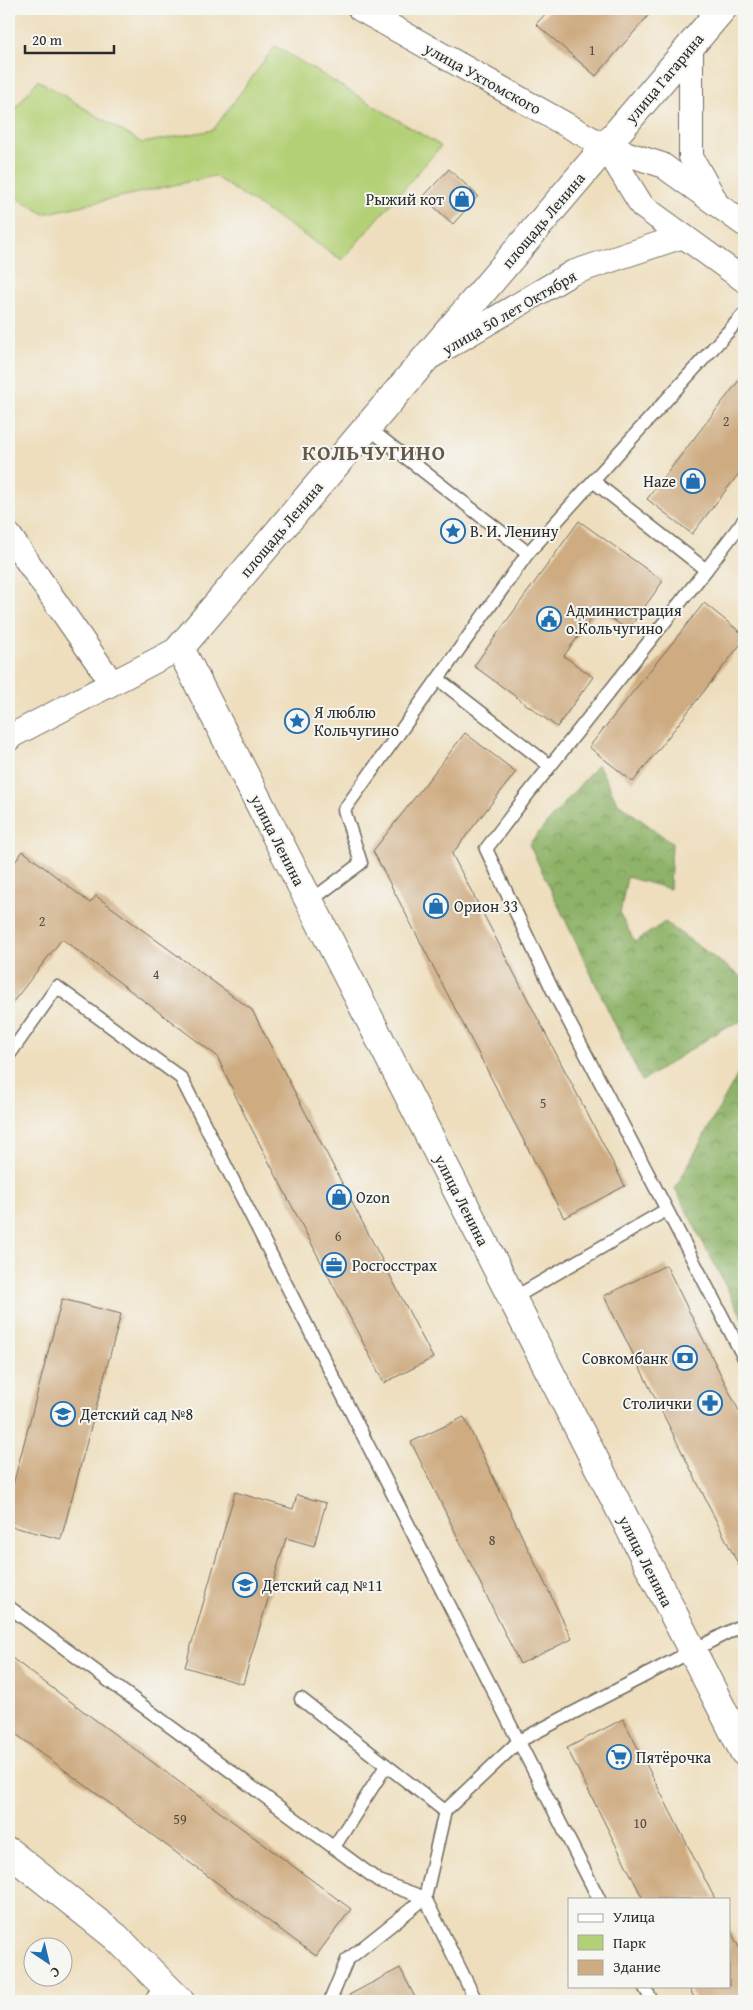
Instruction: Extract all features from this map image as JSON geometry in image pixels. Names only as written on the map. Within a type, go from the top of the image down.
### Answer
[{"type":"main road","name":"улица Гагарина","points":[[606,147],[722,9]]},
{"type":"main road","name":"площадь Ленина","points":[[180,648],[606,147]]},
{"type":"main road","name":"улица Ленина","points":[[180,648],[744,1752]]},
{"type":"main road","points":[[9,1852],[116,1937],[164,1996]]},
{"type":"street","name":"улица Ухтомского","points":[[360,9],[606,147]]},
{"type":"street","points":[[692,45],[691,157],[719,206]]},
{"type":"street","points":[[606,147],[662,165],[744,224]]},
{"type":"street","points":[[606,147],[642,206],[744,280]]},
{"type":"street","name":"улица 50 лет Октября","points":[[422,362],[572,273],[683,236]]},
{"type":"street","points":[[9,535],[112,683]]},
{"type":"street","name":"площадь Ленина","points":[[10,736],[180,648]]},
{"type":"lane","points":[[309,902],[361,863],[344,810],[528,553],[744,314]]},
{"type":"lane","points":[[367,427],[528,553]]},
{"type":"lane","points":[[593,481],[706,570]]},
{"type":"lane","points":[[744,520],[486,850],[553,991],[744,1358]]},
{"type":"lane","points":[[438,679],[550,766]]},
{"type":"lane","points":[[9,1055],[57,987],[181,1078],[598,1898]]},
{"type":"lane","points":[[512,1299],[666,1210]]},
{"type":"lane","points":[[9,1607],[379,1881],[425,1898],[476,2001]]},
{"type":"lane","points":[[330,2001],[347,1960],[425,1898],[445,1812],[519,1741],[744,1624]]},
{"type":"lane","points":[[301,1699],[445,1812]]},
{"type":"lane","points":[[334,1847],[386,1766]]},
{"type":"lane","points":[[645,1988],[652,2001]]},
{"type":"green space","points":[[275,46],[441,146],[342,260],[214,176],[44,214],[9,193],[9,116],[38,80],[142,143],[213,130]]},
{"type":"green space","points":[[598,764],[617,802],[672,843],[670,889],[627,877],[620,914],[635,942],[665,922],[744,979],[744,1037],[742,1021],[724,1028],[642,1081],[529,844]]},
{"type":"green space","points":[[744,1063],[744,1321],[675,1189]]},
{"type":"building","points":[[550,9],[654,9],[596,76],[536,24]]},
{"type":"building","points":[[449,169],[478,196],[453,224],[423,197]]},
{"type":"building","points":[[744,374],[744,467],[692,534],[647,499]]},
{"type":"building","name":"Администрация о.Кольчугино","points":[[579,521],[663,581],[628,630],[598,609],[564,656],[593,677],[557,727],[474,666]]},
{"type":"building","points":[[704,603],[744,635],[744,640],[633,782],[589,747]]},
{"type":"building","points":[[465,733],[516,772],[452,854],[625,1186],[564,1218],[373,851]]},
{"type":"building","points":[[23,851],[90,903],[96,896],[252,1010],[433,1358],[384,1383],[244,1114],[217,1056],[62,939],[9,1007],[9,870]]},
{"type":"building","points":[[666,1265],[744,1421],[744,1576],[604,1296]]},
{"type":"building","points":[[62,1299],[121,1314],[61,1539],[9,1526],[9,1500]]},
{"type":"building","points":[[464,1417],[572,1639],[520,1664],[411,1442]]},
{"type":"building","points":[[235,1492],[293,1509],[297,1495],[326,1503],[314,1546],[286,1538],[243,1684],[185,1667]]},
{"type":"building","points":[[9,1656],[351,1909],[316,1956],[9,1729]]},
{"type":"building","points":[[623,1719],[714,1898],[642,1898],[567,1748]]},
{"type":"building","points":[[730,1930],[744,1957],[744,2001],[696,2001],[689,1988],[730,1988]]},
{"type":"building","points":[[400,1968],[417,2001],[353,2001],[349,1995]]},
{"type":"place","name":"Рыжий кот","points":[[462,199]]},
{"type":"place","name":"Haze","points":[[693,481]]},
{"type":"place","name":"В. И. Ленину","points":[[453,531]]},
{"type":"place","name":"Администрация о.Кольчугино","points":[[549,619]]},
{"type":"place","name":"Я люблю Кольчугино","points":[[297,721]]},
{"type":"place","name":"Орион 33","points":[[436,906]]},
{"type":"place","name":"Ozon","points":[[339,1197]]},
{"type":"place","name":"Росгосстрах","points":[[334,1265]]},
{"type":"place","name":"Совкомбанк","points":[[685,1358]]},
{"type":"place","name":"Столички","points":[[710,1403]]},
{"type":"place","name":"Детский сад №8","points":[[63,1414]]},
{"type":"place","name":"Детский сад №11","points":[[245,1585]]},
{"type":"place","name":"Пятёрочка","points":[[619,1757]]},
{"type":"district","name":"КОЛЬЧУГИНО","points":[[374,453]]}]
